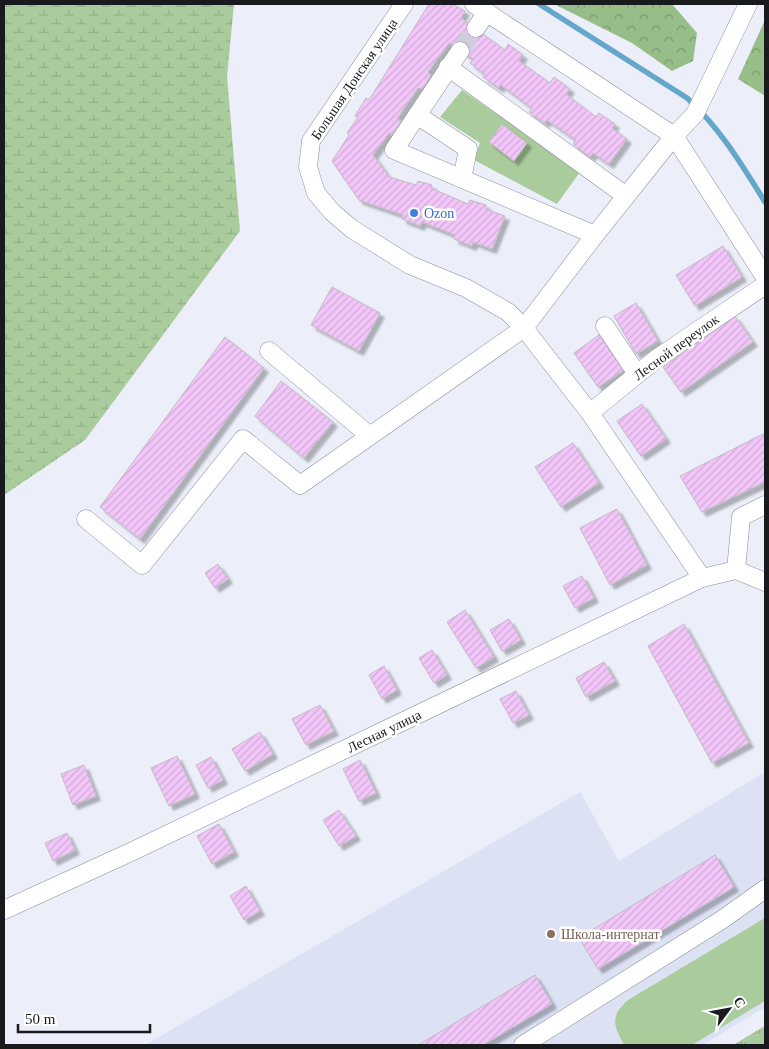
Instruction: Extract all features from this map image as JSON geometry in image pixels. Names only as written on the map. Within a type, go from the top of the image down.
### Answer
[{"type":"street","name":"Большая Донская улица","points":[[404,4],[312,141],[308,167],[316,193],[332,212],[352,229],[410,264],[466,288],[508,312],[524,328],[590,413],[702,578]]},
{"type":"street","points":[[86,519],[142,565],[243,438],[300,484],[524,328],[594,235],[698,107],[748,4]]},
{"type":"street","points":[[476,28],[481,8],[674,136],[765,276]]},
{"type":"street","points":[[460,50],[394,150],[594,235]]},
{"type":"street","points":[[448,67],[626,196]]},
{"type":"street","points":[[416,115],[468,149],[462,179]]},
{"type":"street","name":"Лесной переулок","points":[[590,413],[656,359],[765,285]]},
{"type":"street","points":[[605,326],[637,374]]},
{"type":"street","points":[[269,351],[370,436]]},
{"type":"street","points":[[765,505],[741,518],[736,570],[765,582]]},
{"type":"street","name":"Лесная улица","points":[[4,910],[133,851],[702,578],[736,570]]},
{"type":"street","points":[[523,1045],[723,920],[765,889]]},
{"type":"shaded area","name":"Школа-интернат","points":[[765,772],[765,1007],[703,1045],[145,1045],[580,792],[619,861]]},
{"type":"green space","points":[[4,4],[234,4],[227,76],[240,231],[85,440],[4,495]]},
{"type":"green space","points":[[554,4],[672,4],[697,33],[693,61],[672,71],[632,43]]},
{"type":"green space","points":[[765,20],[765,96],[738,79]]},
{"type":"green space","points":[[462,90],[580,172],[557,204],[474,160],[480,143],[440,117]]},
{"type":"green space","points":[[765,918],[765,1001],[692,1045],[624,1045],[617,1032],[615,1021],[618,1011],[628,1000]]},
{"type":"green space","points":[[765,1026],[765,1045],[733,1045]]},
{"type":"building","points":[[429,4],[453,4],[465,11],[461,18],[505,50],[508,44],[523,55],[519,61],[550,83],[554,77],[570,89],[566,94],[596,117],[599,113],[615,124],[612,128],[627,139],[609,164],[593,153],[590,157],[573,144],[576,140],[547,120],[545,123],[529,112],[532,108],[501,85],[499,88],[483,77],[485,74],[470,63],[473,59],[449,43],[428,72],[431,75],[422,89],[418,88],[397,119],[401,121],[392,135],[389,133],[373,155],[389,177],[416,185],[418,181],[432,185],[431,188],[468,204],[470,200],[486,205],[486,209],[505,216],[492,249],[473,242],[472,246],[454,239],[455,235],[422,222],[420,226],[402,219],[403,215],[359,200],[332,161],[349,135],[347,133],[358,117],[355,116],[366,98],[369,100]]},
{"type":"building","points":[[502,124],[527,143],[514,161],[489,142]]},
{"type":"building","points":[[723,246],[742,277],[695,306],[676,275]]},
{"type":"building","points":[[332,287],[380,313],[359,351],[311,325]]},
{"type":"building","points":[[636,303],[658,341],[636,354],[614,316]]},
{"type":"building","points":[[735,316],[753,342],[681,392],[663,367]]},
{"type":"building","points":[[599,335],[624,370],[598,387],[574,353]]},
{"type":"building","points":[[225,337],[264,368],[140,539],[100,507]]},
{"type":"building","points":[[281,381],[333,422],[304,458],[255,416]]},
{"type":"building","points":[[642,404],[666,439],[641,456],[617,421]]},
{"type":"building","points":[[765,433],[765,482],[702,512],[680,476]]},
{"type":"building","points":[[573,443],[599,483],[561,507],[535,467]]},
{"type":"building","points":[[617,509],[647,565],[610,585],[580,528]]},
{"type":"building","points":[[218,564],[228,579],[215,588],[205,573]]},
{"type":"building","points":[[582,576],[594,598],[575,608],[563,586]]},
{"type":"building","points":[[465,610],[494,657],[476,668],[447,622]]},
{"type":"building","points":[[509,619],[521,640],[502,651],[490,630]]},
{"type":"building","points":[[684,624],[749,743],[712,763],[648,646]]},
{"type":"building","points":[[432,650],[447,675],[434,683],[419,658]]},
{"type":"building","points":[[604,662],[615,681],[586,697],[576,678]]},
{"type":"building","points":[[384,666],[397,690],[382,699],[369,675]]},
{"type":"building","points":[[516,691],[529,715],[513,723],[500,699]]},
{"type":"building","points":[[320,705],[334,731],[306,745],[292,719]]},
{"type":"building","points":[[260,732],[273,754],[245,771],[232,749]]},
{"type":"building","points":[[177,756],[195,794],[169,806],[151,768]]},
{"type":"building","points":[[211,757],[223,780],[208,788],[196,765]]},
{"type":"building","points":[[360,760],[376,793],[359,801],[343,769]]},
{"type":"building","points":[[84,765],[96,796],[73,805],[61,774]]},
{"type":"building","points":[[339,810],[356,836],[339,846],[323,820]]},
{"type":"building","points":[[219,824],[234,852],[212,864],[197,836]]},
{"type":"building","points":[[67,833],[75,850],[53,861],[45,843]]},
{"type":"building","points":[[715,855],[734,887],[598,969],[579,938]]},
{"type":"building","points":[[246,886],[260,911],[244,920],[230,896]]},
{"type":"building","points":[[535,975],[552,1004],[483,1045],[418,1045]]},
{"type":"waterway","points":[[539,4],[687,98],[720,134],[765,202]]},
{"type":"tunnel","points":[[460,51],[476,28]]},
{"type":"place","name":"Ozon","points":[[414,213]]},
{"type":"place","name":"Школа-интернат","points":[[551,934]]}]
